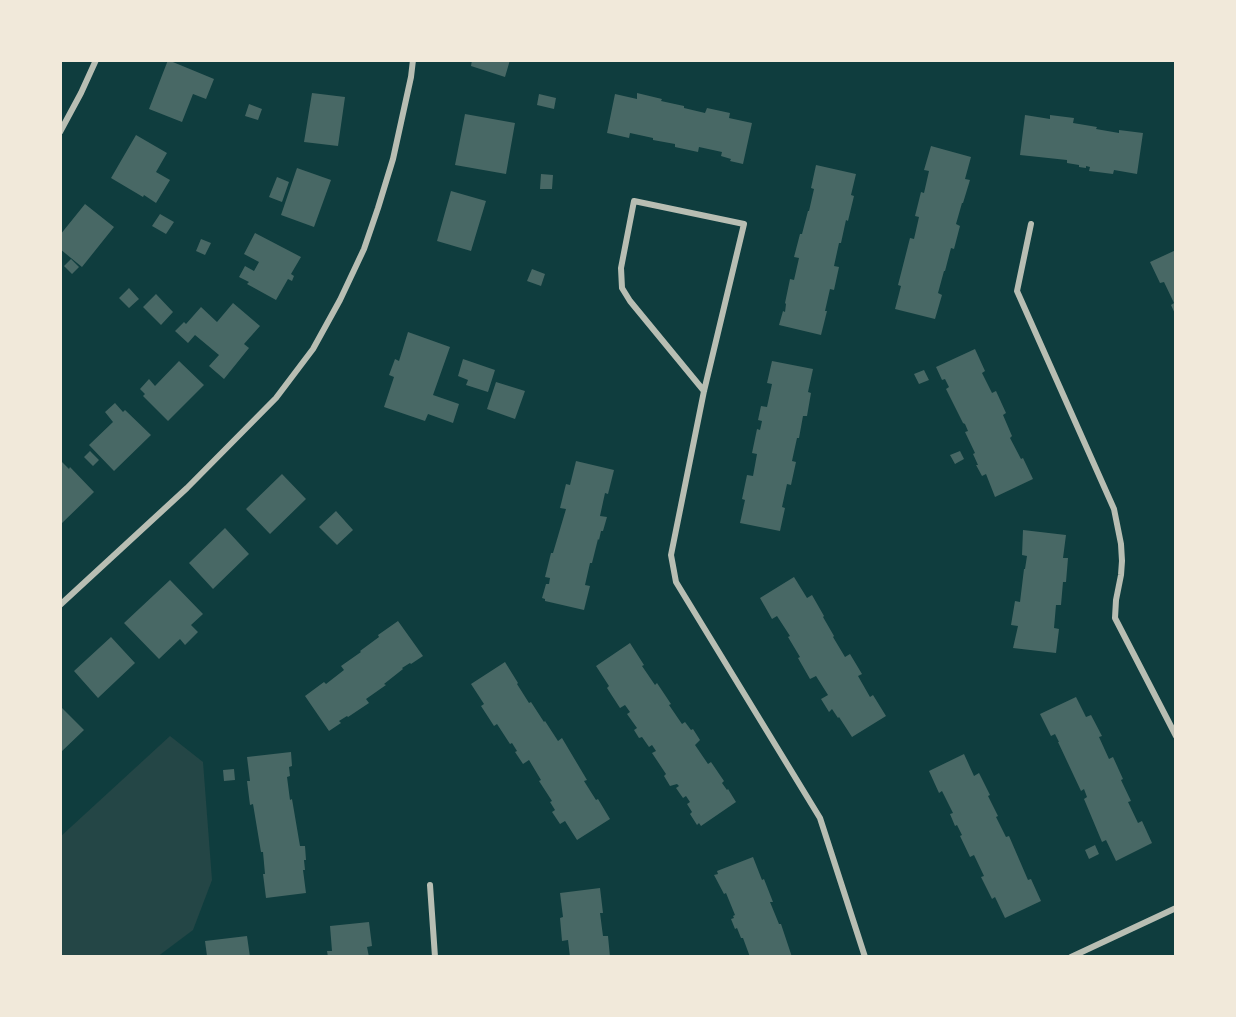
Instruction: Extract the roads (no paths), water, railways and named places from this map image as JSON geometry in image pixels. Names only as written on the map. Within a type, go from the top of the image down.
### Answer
[{"type":"street","points":[[60,132],[96,60]]},
{"type":"street","points":[[60,605],[187,488],[268,407],[313,349],[364,249],[393,159],[413,60]]},
{"type":"street","points":[[704,391],[630,301],[622,288],[621,268],[634,201],[744,224],[704,391],[671,555],[676,582],[820,818],[865,957]]},
{"type":"street","points":[[1031,224],[1017,291],[1114,509],[1122,561],[1115,618],[1176,736]]},
{"type":"street","points":[[430,885],[435,957]]},
{"type":"street","points":[[1071,957],[1176,908]]}]
